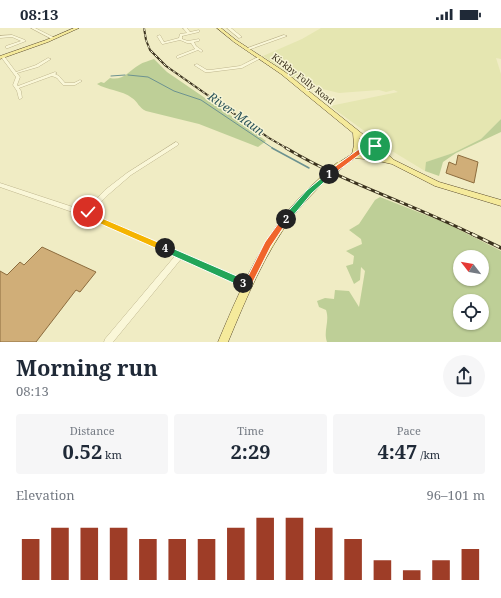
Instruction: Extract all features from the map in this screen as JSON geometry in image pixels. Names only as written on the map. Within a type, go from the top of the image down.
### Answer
[{"type":"main road","points":[[1,57],[77,28]]},
{"type":"main road","name":"Kirkby Folly Road","points":[[219,28],[283,73],[356,133],[361,140],[382,156],[399,165]]},
{"type":"main road","points":[[355,156],[357,145],[356,133]]},
{"type":"main road","points":[[223,342],[268,244],[300,201],[340,165],[372,148]]},
{"type":"main road","points":[[355,156],[374,158],[399,165],[437,184],[501,203]]},
{"type":"street","points":[[33,28],[53,38]]},
{"type":"street","points":[[185,28],[189,33]]},
{"type":"street","points":[[229,28],[240,37]]},
{"type":"street","points":[[180,39],[181,35],[198,31]]},
{"type":"street","points":[[0,37],[12,36],[24,41],[7,47]]},
{"type":"street","points":[[159,36],[165,48]]},
{"type":"street","points":[[247,48],[285,36]]},
{"type":"street","points":[[163,42],[180,39],[183,41],[192,42],[198,40]]},
{"type":"street","points":[[178,57],[200,50],[195,47],[192,42]]},
{"type":"street","points":[[1,57],[18,77],[15,85],[18,88],[20,98]]},
{"type":"street","points":[[196,65],[206,71],[210,71],[241,66],[261,58]]},
{"type":"street","points":[[15,73],[36,66],[49,59]]},
{"type":"street","points":[[18,88],[54,74],[64,84],[68,85],[80,81]]},
{"type":"street","points":[[60,88],[64,84]]},
{"type":"street","points":[[86,214],[107,192],[130,174],[176,144]]},
{"type":"street","points":[[0,185],[86,214],[248,285]]},
{"type":"street","points":[[108,342],[180,255]]},
{"type":"green space","points":[[321,28],[501,28],[501,59],[496,58],[501,74],[501,119],[481,139],[453,153],[427,162],[425,171],[392,151],[330,106],[398,92],[394,90],[386,92],[379,90],[339,93],[302,84],[263,56],[302,39]]},
{"type":"green space","points":[[154,59],[167,72],[266,141],[258,147],[199,124],[146,111],[128,95],[97,84],[101,82],[104,83],[110,78],[115,79],[122,77],[144,62]]},
{"type":"green space","points":[[501,119],[501,132],[456,153],[443,162],[439,176],[425,171],[426,162],[453,153],[481,139]]},
{"type":"green space","points":[[380,197],[446,223],[501,251],[501,342],[327,342],[327,314],[326,310],[319,307],[317,301],[325,298],[334,299],[335,290],[349,291],[359,307],[365,271],[361,267],[360,280],[354,284],[346,266],[353,264],[354,256],[346,251],[362,244],[361,239],[349,230],[359,224],[375,200]]},
{"type":"building","points":[[458,155],[478,162],[474,183],[446,173],[449,162],[456,165]]},
{"type":"building","points":[[42,247],[96,272],[80,292],[76,290],[36,342],[0,342],[0,271],[7,275],[20,262],[24,265]]},
{"type":"waterway","name":"River Maun","points":[[111,76],[125,75]]},
{"type":"waterway","name":"River Maun","points":[[128,75],[148,77],[174,91],[201,100],[274,149]]},
{"type":"waterway","name":"River Maun","points":[[272,148],[309,168]]},
{"type":"railway","points":[[144,28],[146,40],[150,50],[166,66],[269,138],[288,149]]},
{"type":"railway","points":[[286,148],[332,172],[474,235]]},
{"type":"railway","points":[[472,234],[501,248]]},
{"type":"route","points":[[88,212],[86,214],[248,285],[268,244],[300,201],[317,184],[340,165],[355,156],[361,150],[375,146]]}]
